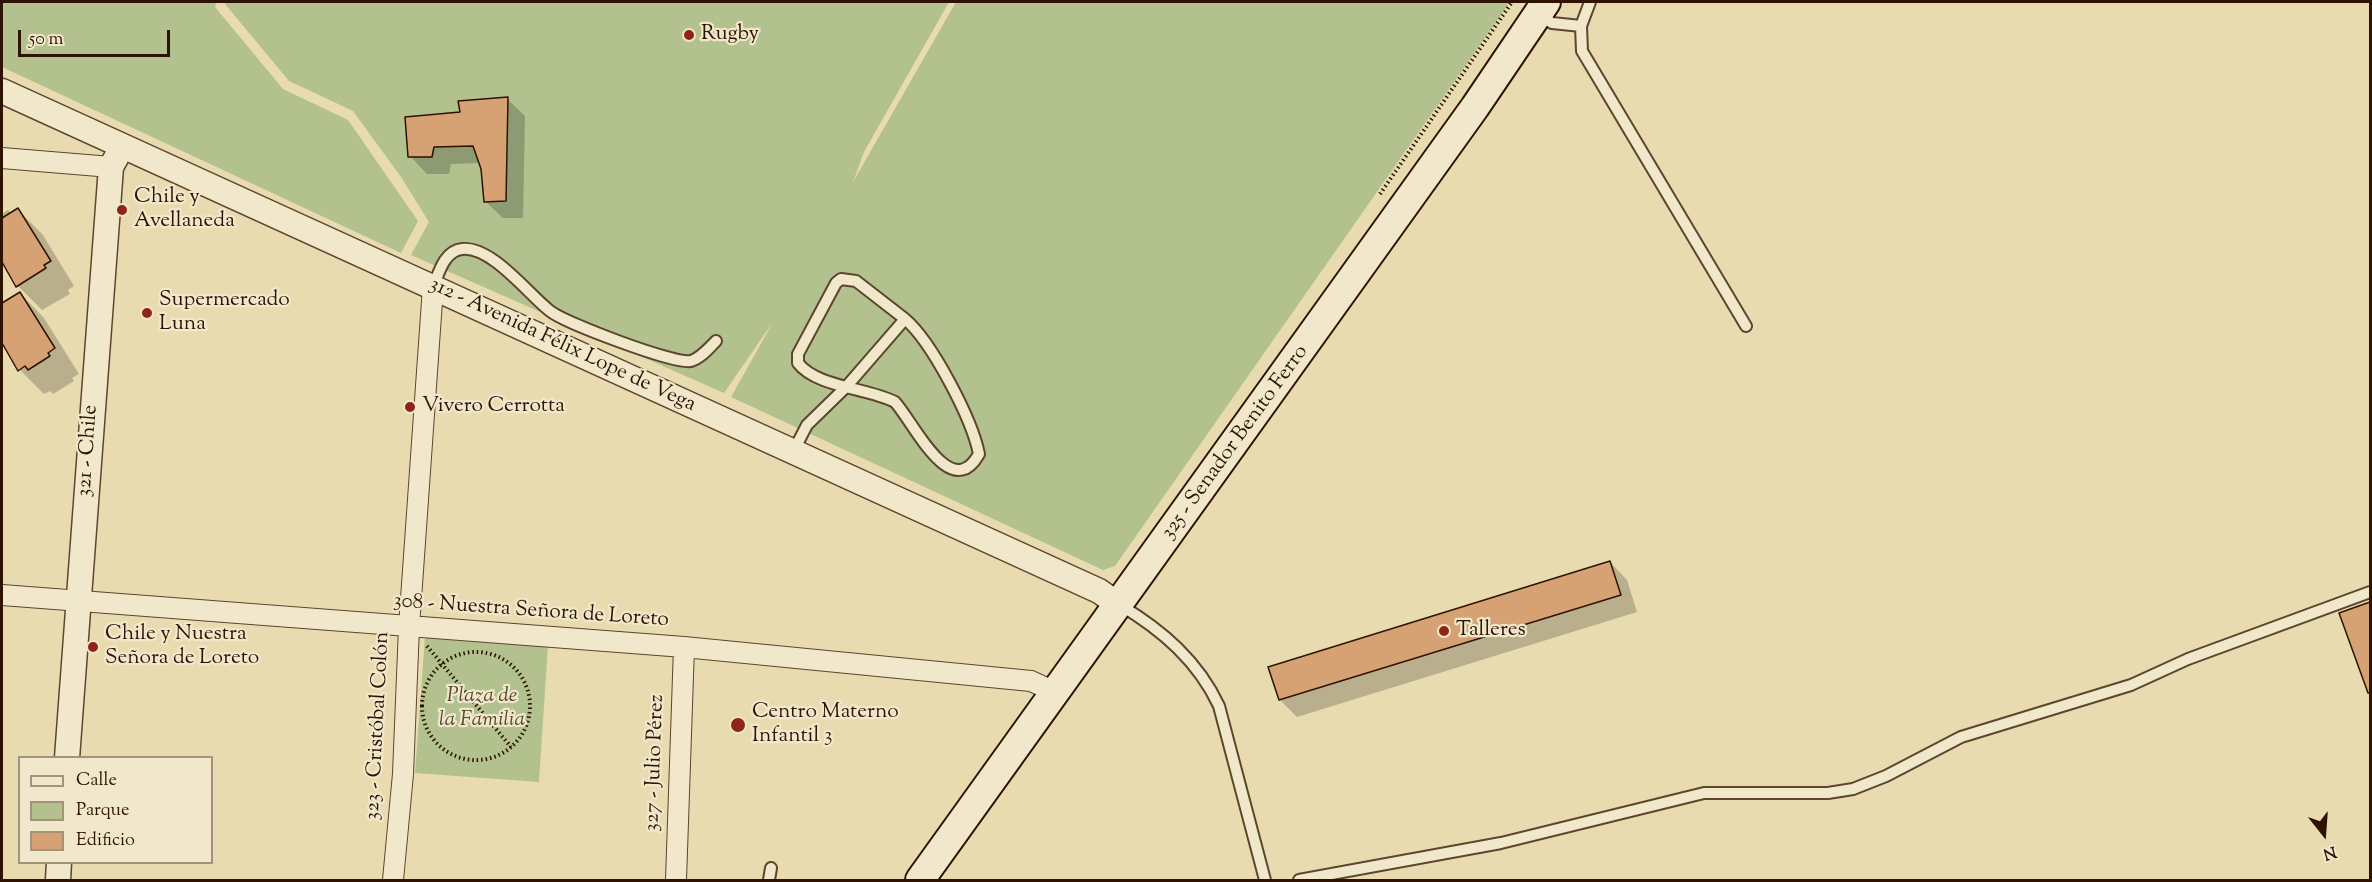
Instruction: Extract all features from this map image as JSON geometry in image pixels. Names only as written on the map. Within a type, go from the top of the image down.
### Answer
[{"type":"main road","name":"325 - Senador Benito Ferro","points":[[921,880],[1468,117],[1542,8]]},
{"type":"street","name":"312 - Avenida Félix Lope de Vega","points":[[2,91],[116,157],[434,287],[1099,591],[1119,605]]},
{"type":"street","points":[[2,158],[116,157]]},
{"type":"street","name":"321 - Chile","points":[[67,756],[78,600],[116,157]]},
{"type":"street","name":"323 - Cristóbal Colón","points":[[393,880],[403,774],[409,627],[434,287]]},
{"type":"street","name":"308 - Nuestra Señora de Loreto","points":[[2,595],[684,647],[1031,681],[1055,692]]},
{"type":"street","name":"327 - Julio Pérez","points":[[676,880],[684,647]]},
{"type":"street","points":[[58,880],[59,864]]},
{"type":"lane","points":[[1590,2],[1581,26],[1582,51],[1746,326]]},
{"type":"lane","points":[[1542,8],[1552,23],[1581,26]]},
{"type":"lane","points":[[434,287],[441,266],[450,253],[463,249],[493,259],[564,320],[680,362],[700,356],[716,341]]},
{"type":"lane","points":[[841,279],[856,281],[905,319],[929,345],[972,433],[979,454],[973,465],[963,471],[950,470],[940,462],[895,402],[846,387],[803,370],[798,363],[798,354],[836,283],[841,279]]},
{"type":"lane","points":[[794,452],[807,425],[846,387],[905,319]]},
{"type":"lane","points":[[1299,880],[1501,843],[1704,793],[1828,793],[1853,789],[1886,776],[1961,737],[2131,685],[2188,659],[2370,592]]},
{"type":"lane","points":[[1119,605],[1159,632],[1194,663],[1208,681],[1219,706],[1265,880]]},
{"type":"lane","points":[[769,880],[771,868]]},
{"type":"path","points":[[1379,196],[1512,2]]},
{"type":"path","points":[[480,653],[507,663],[520,676],[528,694],[529,713],[523,732],[512,747],[495,757],[476,760],[448,753],[434,741],[422,714],[423,695],[430,677],[444,663],[461,655],[480,653]]},
{"type":"path","points":[[444,663],[512,747]]},
{"type":"green space","points":[[2,2],[217,2],[215,7],[283,89],[348,120],[418,221],[401,253],[2,67]]},
{"type":"green space","points":[[226,2],[949,2],[864,152],[853,182],[956,2],[1510,2],[1115,566],[1103,570],[731,397],[773,322],[724,393],[411,255],[429,222],[401,177],[353,111],[289,81],[225,4]]},
{"type":"green space","name":"Plaza de la Familia","points":[[425,637],[548,645],[539,782],[415,773]]},
{"type":"building","points":[[508,97],[506,201],[484,202],[481,169],[473,146],[434,147],[432,157],[408,157],[405,117],[460,112],[458,101]]},
{"type":"building","points":[[18,208],[51,261],[44,265],[46,268],[16,287],[2,262],[2,218]]},
{"type":"building","points":[[20,292],[55,348],[48,353],[50,356],[28,370],[25,366],[18,371],[2,343],[2,303]]},
{"type":"building","name":"Talleres","points":[[1610,561],[1621,595],[1279,700],[1268,667]]},
{"type":"building","points":[[2370,602],[2370,693],[2368,693],[2339,613]]},
{"type":"place","name":"Rugby","points":[[689,35]]},
{"type":"place","name":"Chile y Avellaneda","points":[[122,210]]},
{"type":"place","name":"Supermercado Luna","points":[[147,313]]},
{"type":"place","name":"Vivero Cerrotta","points":[[410,407]]},
{"type":"place","name":"Talleres","points":[[1444,631]]},
{"type":"place","name":"Chile y Nuestra Señora de Loreto","points":[[93,647]]},
{"type":"place","name":"Centro Materno Infantil 3","points":[[738,725]]}]
